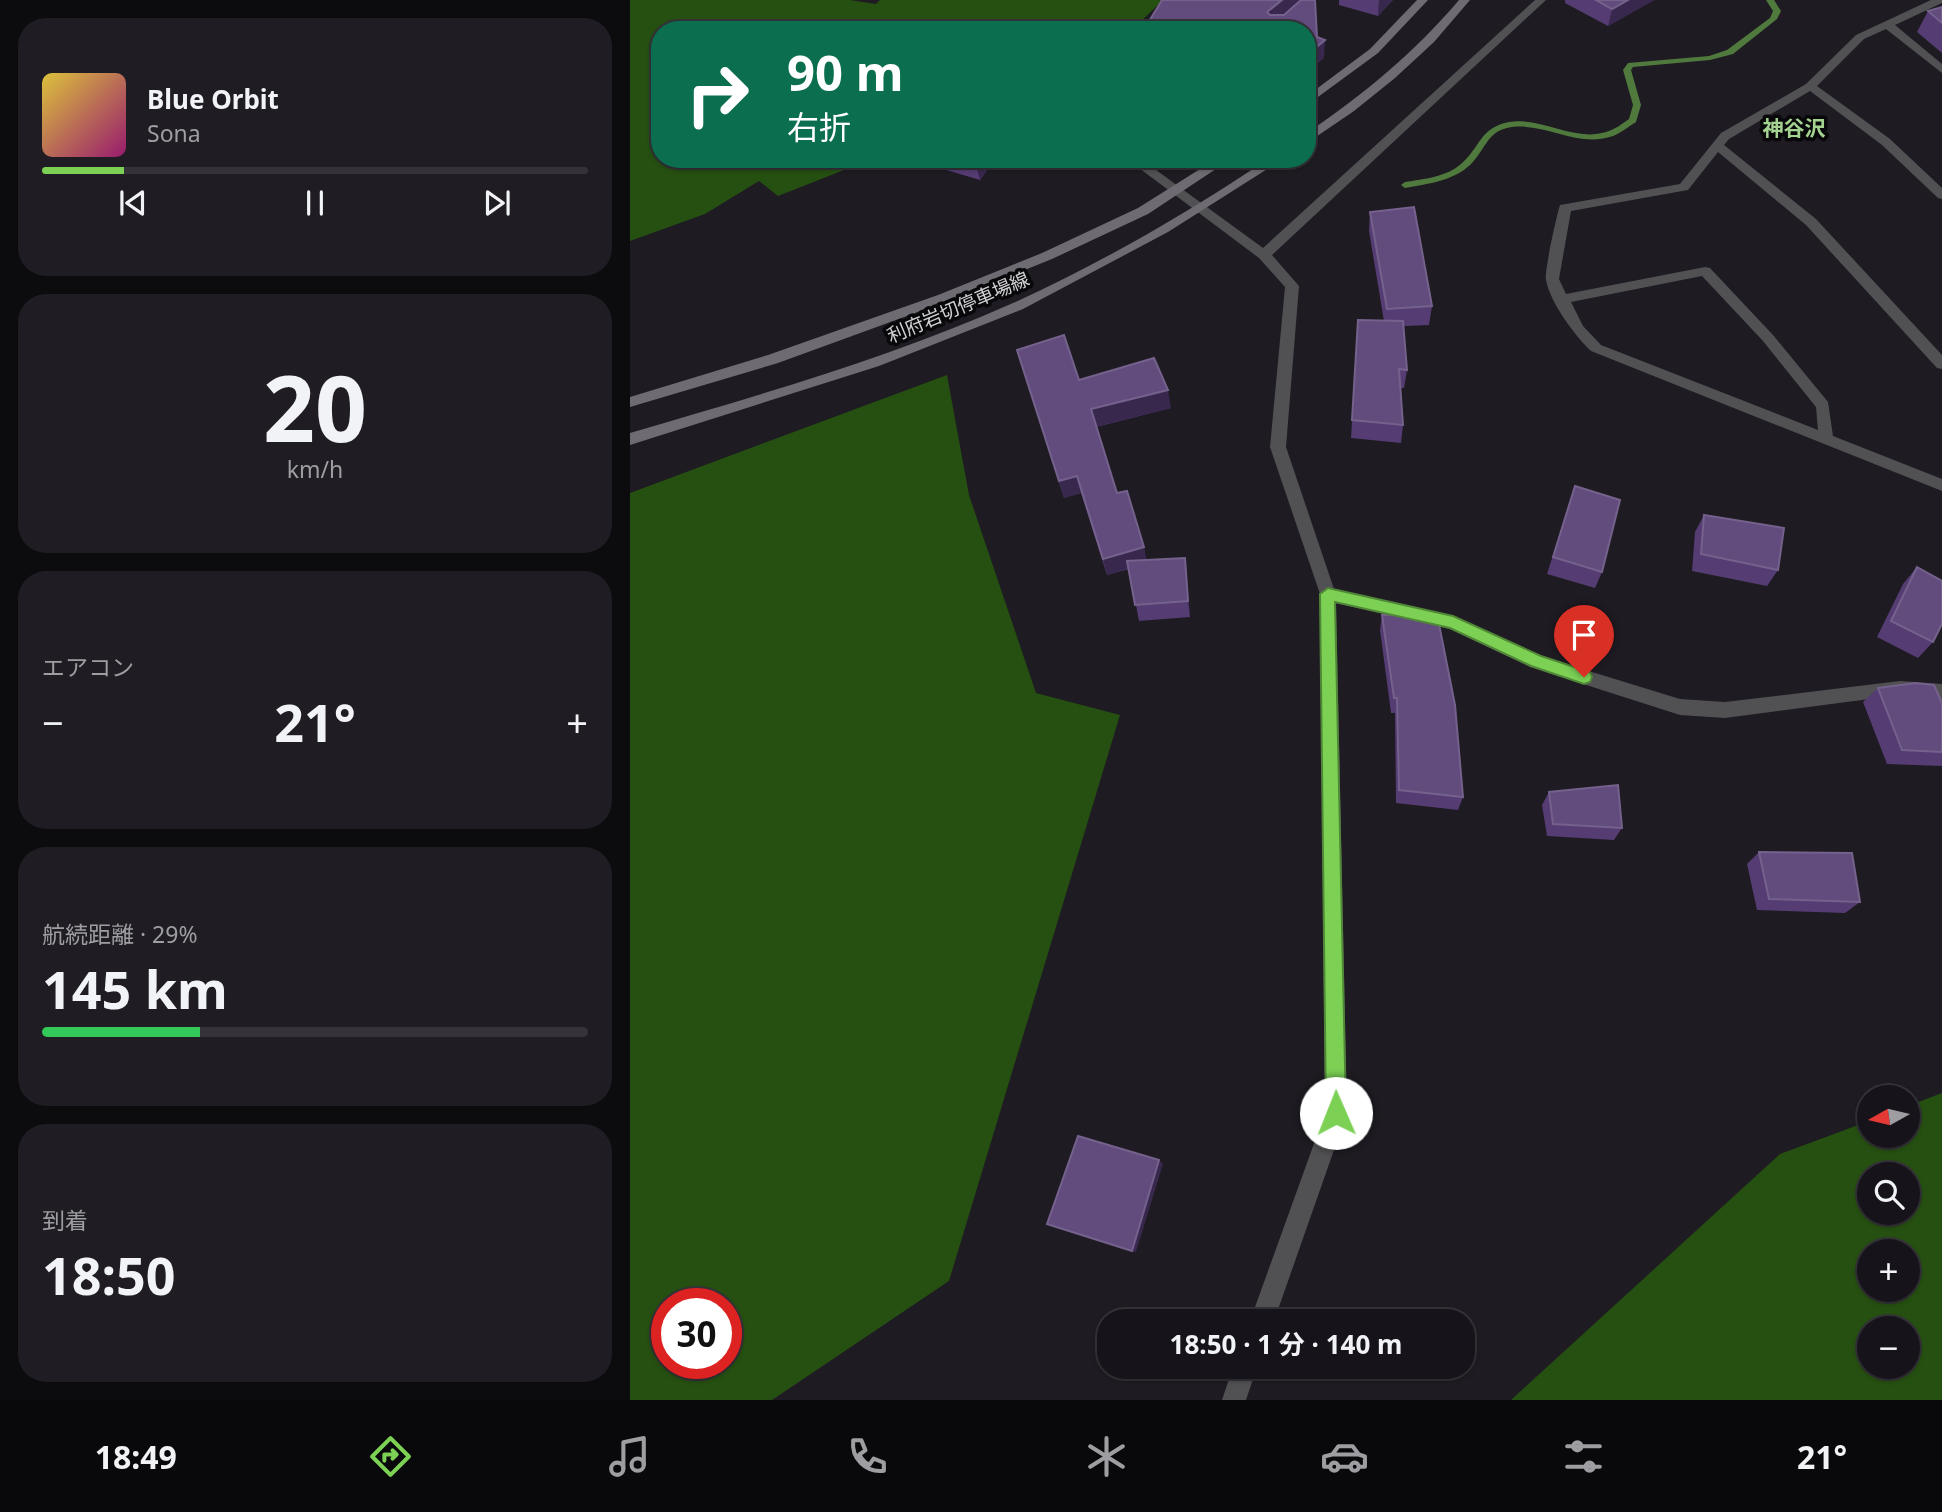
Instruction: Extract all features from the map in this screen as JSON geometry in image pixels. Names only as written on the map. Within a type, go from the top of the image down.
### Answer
[{"type":"main road","points":[[1316,95],[1374,51],[1423,0]]},
{"type":"main road","points":[[1316,133],[1406,63],[1465,0]]},
{"type":"main road","name":"利府岩切停車場線","points":[[630,402],[773,359],[943,298],[1059,250],[1143,211],[1211,168]]},
{"type":"main road","name":"利府岩切停車場線","points":[[630,439],[779,394],[901,353],[1019,305],[1200,209],[1263,168]]},
{"type":"street","points":[[1264,255],[1541,0]]},
{"type":"street","points":[[1940,0],[1860,37],[1810,86],[1725,136],[1684,187],[1564,208],[1552,279],[1560,300],[1577,328],[1596,348],[1942,485]]},
{"type":"street","points":[[1886,24],[1942,70]]},
{"type":"street","points":[[1810,86],[1886,142],[1942,195]]},
{"type":"street","points":[[1717,145],[1811,222],[1942,364]]},
{"type":"street","points":[[1145,168],[1264,255],[1292,286],[1278,447],[1328,594],[1336,1113],[1266,1309]]},
{"type":"street","points":[[1560,300],[1705,271],[1768,338],[1823,406],[1826,440]]},
{"type":"street","points":[[1328,594],[1453,623],[1536,662],[1680,707],[1726,710],[1900,688],[1942,692]]},
{"type":"street","points":[[1234,1400],[1241,1379]]},
{"type":"green space","points":[[630,0],[850,0],[876,4],[880,0],[1163,0],[1141,21],[651,21],[651,168],[849,168],[778,196],[759,181],[705,214],[630,241]]},
{"type":"green space","points":[[947,375],[969,495],[1036,693],[1120,715],[949,1281],[772,1400],[630,1400],[630,493]]},
{"type":"green space","points":[[1942,1093],[1942,1400],[1511,1400],[1780,1154],[1857,1125],[1857,1148],[1920,1148],[1920,1101]]},
{"type":"building","points":[[1162,0],[1282,0],[1267,12],[1270,15],[1284,15],[1301,0],[1315,0],[1317,37],[1325,40],[1316,48],[1316,21],[1149,21]]},
{"type":"building","points":[[1596,0],[1628,0],[1612,9]]},
{"type":"building","points":[[1942,7],[1942,23],[1928,11]]},
{"type":"building","points":[[1414,207],[1432,306],[1387,309],[1370,212]]},
{"type":"building","points":[[1358,320],[1403,321],[1407,370],[1399,369],[1403,425],[1352,420]]},
{"type":"building","points":[[1064,335],[1079,380],[1154,358],[1168,390],[1091,409],[1117,493],[1127,491],[1144,547],[1103,559],[1077,476],[1059,481],[1017,350]]},
{"type":"building","points":[[1575,486],[1620,500],[1602,572],[1553,557]]},
{"type":"building","points":[[1704,515],[1784,528],[1778,570],[1701,554]]},
{"type":"building","points":[[1185,558],[1188,601],[1135,605],[1127,561]]},
{"type":"building","points":[[1917,567],[1942,581],[1942,624],[1933,642],[1891,621]]},
{"type":"building","points":[[1437,614],[1455,705],[1463,797],[1399,790],[1397,698],[1394,698],[1382,615]]},
{"type":"building","points":[[1915,683],[1934,685],[1942,703],[1942,752],[1902,750],[1878,688]]},
{"type":"building","points":[[1618,785],[1622,828],[1553,824],[1549,792]]},
{"type":"building","points":[[1759,852],[1852,853],[1860,902],[1769,899]]},
{"type":"building","points":[[1078,1136],[1159,1160],[1132,1251],[1047,1224]]},
{"type":"waterway","points":[[1405,185],[1442,177],[1459,170],[1473,157],[1489,133],[1497,128],[1525,125],[1582,137],[1613,133],[1633,120],[1637,105],[1627,70],[1631,65],[1710,58],[1730,52],[1773,19],[1777,11],[1770,0]]},
{"type":"district","name":"神谷沢","points":[[1794,129]]},
{"type":"route","points":[[1336,1113],[1328,594],[1453,623],[1536,662],[1584,677]]}]
